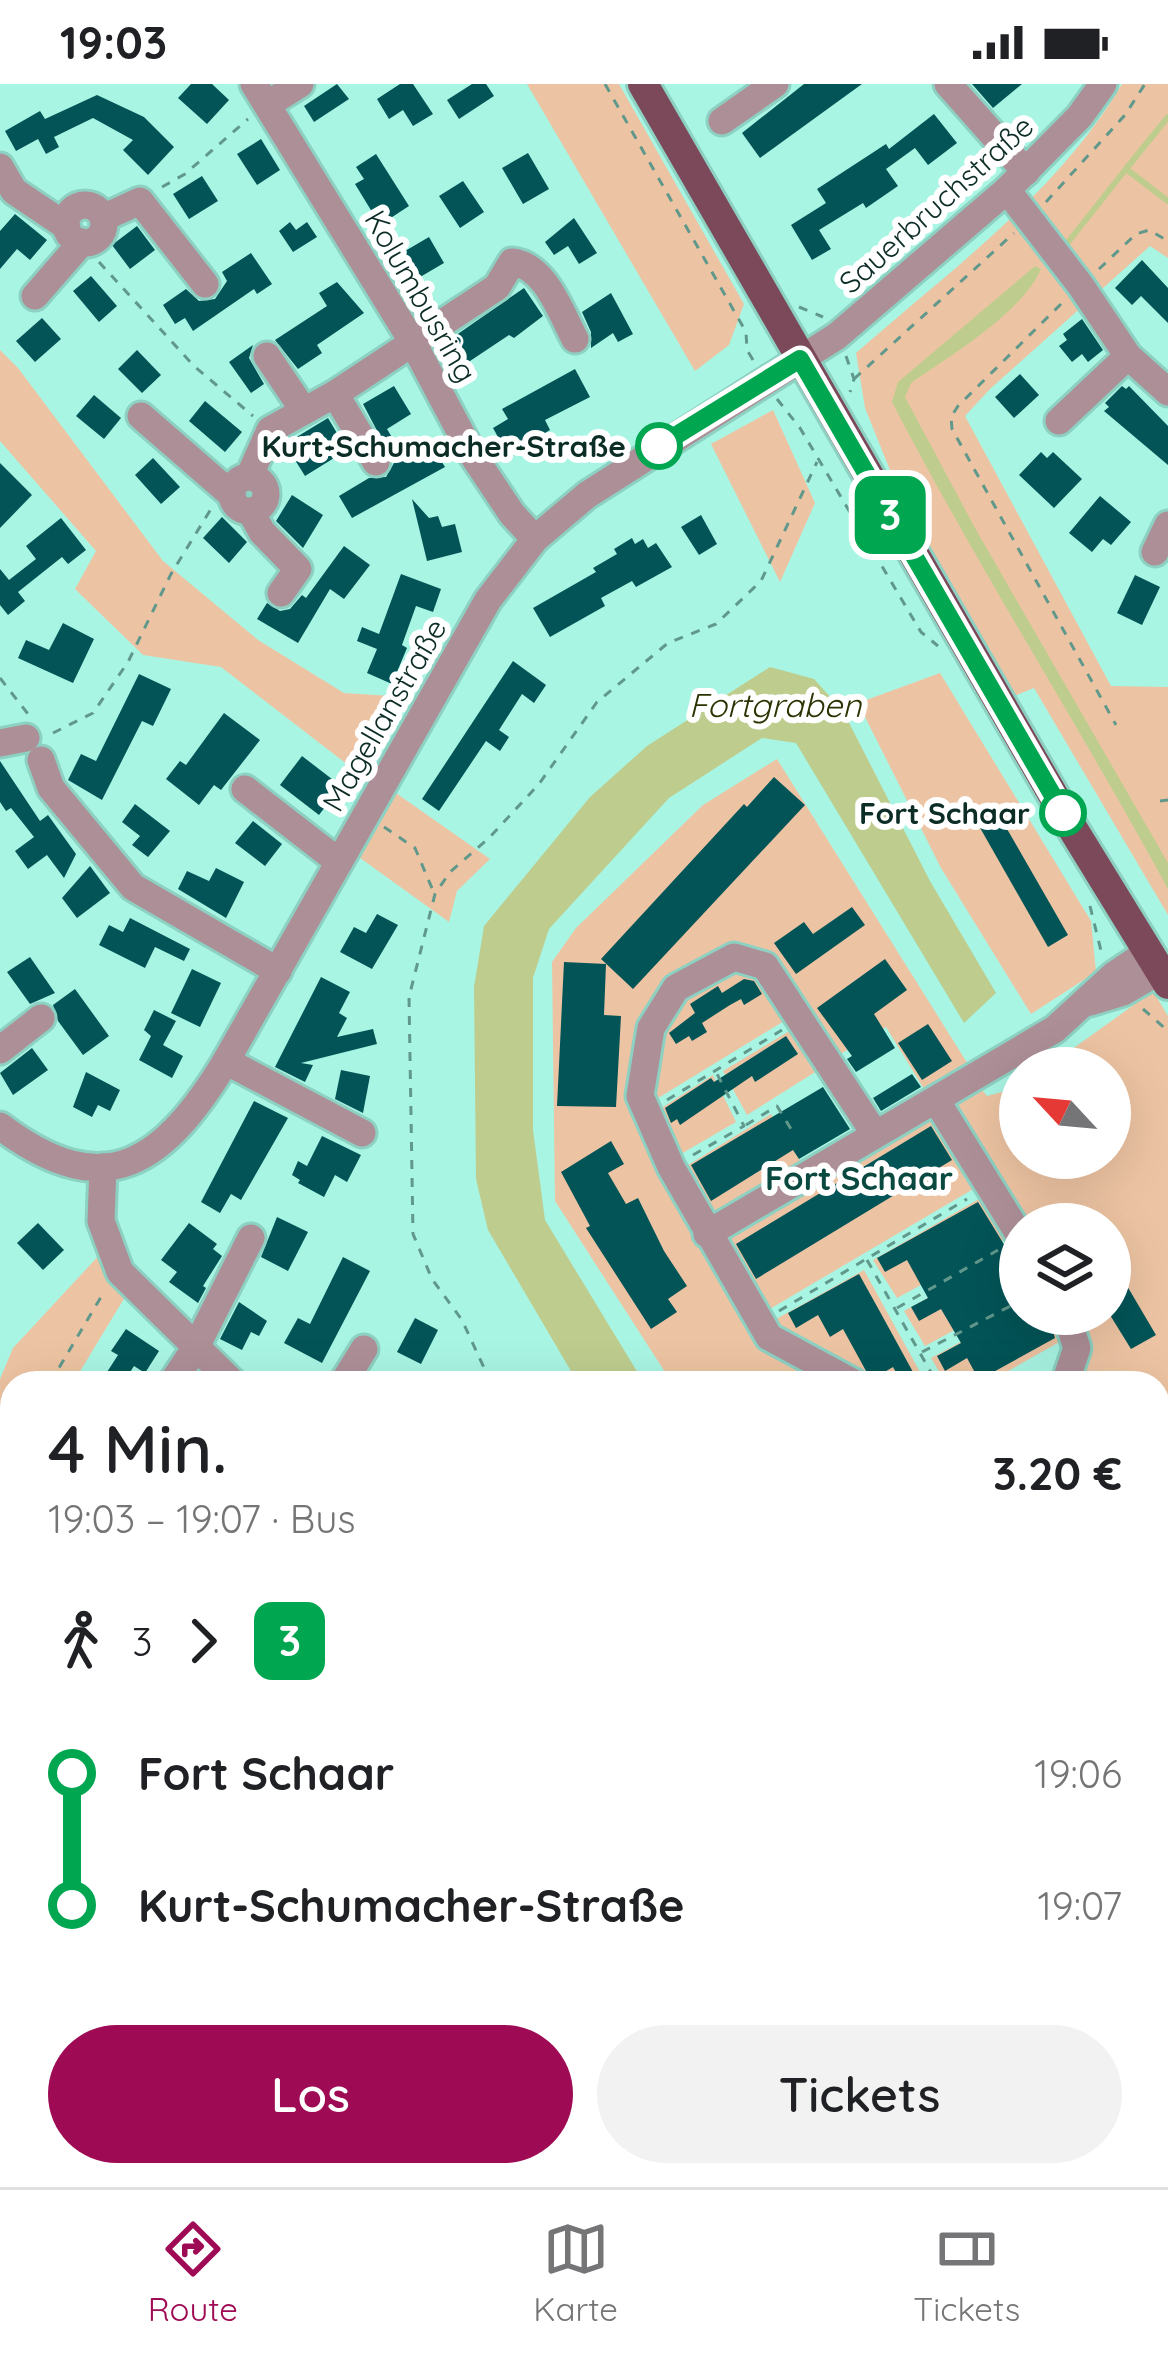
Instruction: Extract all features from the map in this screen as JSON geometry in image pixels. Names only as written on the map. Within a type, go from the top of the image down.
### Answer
[{"type":"main road","points":[[643,84],[1158,969]]},
{"type":"street","points":[[261,94],[300,84]]},
{"type":"street","points":[[722,122],[776,84]]},
{"type":"street","points":[[948,84],[1016,182],[1030,219],[1128,356],[1168,392]]},
{"type":"street","name":"Sauerbruchstraße","points":[[800,359],[837,336],[1016,182],[1080,116],[1103,84]]},
{"type":"street","name":"Kolumbusring","points":[[261,94],[412,341],[472,454],[535,539]]},
{"type":"street","points":[[5,188],[74,234]]},
{"type":"street","points":[[35,296],[74,234],[73,210],[84,205],[95,208],[103,218],[140,201],[205,284]]},
{"type":"street","points":[[244,494],[270,430],[335,394],[497,287],[512,262],[535,271],[575,339]]},
{"type":"street","points":[[267,356],[304,412]]},
{"type":"street","points":[[1059,422],[1128,356]]},
{"type":"street","name":"Magellanstraße","points":[[103,1167],[137,1159],[167,1142],[196,1108],[488,600],[535,539],[587,495],[800,359]]},
{"type":"street","points":[[335,394],[376,462]]},
{"type":"street","points":[[140,416],[244,494],[262,532],[298,569],[281,593]]},
{"type":"street","points":[[1155,552],[1168,525]]},
{"type":"street","points":[[32,740],[51,788],[133,887],[278,971]]},
{"type":"street","points":[[245,788],[339,862]]},
{"type":"street","points":[[832,1371],[769,1337],[670,1168],[640,1096],[651,1028],[676,988],[734,957],[765,966],[875,1134]]},
{"type":"street","points":[[707,1234],[1055,1030],[1119,983],[1158,969]]},
{"type":"street","points":[[0,1050],[41,1018]]},
{"type":"street","points":[[226,1060],[362,1133]]},
{"type":"street","points":[[936,1100],[989,1186],[999,1213]]},
{"type":"street","points":[[0,1127],[38,1152],[70,1165],[103,1167],[101,1222],[120,1272],[221,1371]]},
{"type":"street","points":[[180,1371],[251,1238]]},
{"type":"street","points":[[1069,1371],[1077,1348],[1073,1335]]},
{"type":"street","points":[[350,1371],[364,1349]]},
{"type":"path","points":[[605,84],[746,332],[747,350],[800,428],[921,632],[937,645]]},
{"type":"path","points":[[854,379],[1030,219],[1126,115],[1145,84]]},
{"type":"path","points":[[140,201],[184,174],[261,94]]},
{"type":"path","points":[[1116,724],[952,429],[951,418],[1136,234],[1149,230],[1168,241]]},
{"type":"path","points":[[74,234],[194,366],[270,430]]},
{"type":"path","points":[[485,1371],[462,1320],[432,1279],[413,1234],[409,997],[435,894],[450,872],[539,784],[596,702],[668,643],[716,624],[761,581],[817,462]]},
{"type":"path","points":[[0,678],[32,740],[93,713],[128,662],[171,574],[214,503],[244,494]]},
{"type":"path","points":[[1160,801],[1168,800]]},
{"type":"path","points":[[364,814],[415,848],[435,894]]},
{"type":"path","points":[[1086,891],[1102,957],[1130,1003],[1151,1012],[1168,1030]]},
{"type":"path","points":[[646,1113],[799,1020]]},
{"type":"path","points":[[715,1070],[744,1126]]},
{"type":"path","points":[[670,1168],[777,1106],[794,1134]]},
{"type":"path","points":[[759,1323],[989,1186]]},
{"type":"path","points":[[896,1309],[999,1249]]},
{"type":"path","points":[[866,1258],[930,1371]]},
{"type":"path","points":[[57,1371],[111,1279],[120,1272]]},
{"type":"path","points":[[920,1353],[999,1312]]},
{"type":"shaded area","points":[[527,84],[619,84],[744,304],[729,345],[695,371]]},
{"type":"shaded area","points":[[1122,84],[1168,84],[1168,258],[1150,246],[965,416],[1111,686],[1168,687],[1168,915],[1034,688],[1012,697],[898,490],[865,408],[856,353],[1034,195],[1067,160]]},
{"type":"shaded area","points":[[0,350],[163,561],[258,640],[344,693],[407,697],[361,775],[221,667],[143,655],[75,589],[96,551],[0,441]]},
{"type":"shaded area","points":[[773,410],[815,503],[780,582],[711,444]]},
{"type":"shaded area","points":[[940,673],[1091,921],[1096,972],[1031,1014],[941,868],[858,703]]},
{"type":"shaded area","points":[[777,759],[971,1069],[874,1121],[924,1089],[886,1027],[837,1056],[770,957],[671,979],[629,1098],[756,1341],[811,1371],[664,1371],[555,1201],[552,962],[576,928],[703,805]]},
{"type":"shaded area","points":[[393,791],[490,859],[457,891],[449,922],[356,855]]},
{"type":"shaded area","points":[[736,964],[759,972],[789,1018],[650,1103],[658,1031],[680,994]]},
{"type":"shaded area","points":[[1153,991],[1168,1016],[1168,1371],[1080,1371],[1088,1349],[1085,1335],[1131,1335],[1131,1203],[1012,1203],[945,1102],[977,1084],[987,1096],[999,1093],[999,1179],[1131,1179],[1131,1047],[1075,1047]]},
{"type":"shaded area","points":[[794,1028],[820,1069],[747,1115],[723,1071]]},
{"type":"shaded area","points":[[713,1075],[736,1122],[674,1158],[652,1114]]},
{"type":"shaded area","points":[[935,1110],[980,1185],[763,1313],[719,1237]]},
{"type":"shaded area","points":[[771,1114],[804,1167],[710,1223],[680,1170]]},
{"type":"shaded area","points":[[986,1195],[999,1216],[999,1243],[897,1298],[873,1260]]},
{"type":"shaded area","points":[[104,1250],[128,1292],[80,1371],[3,1371],[13,1348]]},
{"type":"shaded area","points":[[999,1259],[999,1306],[925,1346],[904,1311]]},
{"type":"shaded area","points":[[864,1270],[919,1371],[849,1371],[772,1329],[769,1323]]},
{"type":"shaded area","points":[[999,1321],[999,1335],[1070,1336],[1008,1371],[939,1371],[931,1358]]},
{"type":"water","points":[[1035,266],[1041,269],[1019,301],[911,383],[905,397],[1168,863],[1168,889],[892,402],[898,382]]},
{"type":"water","name":"Fortgraben","points":[[770,667],[814,679],[843,711],[930,881],[996,993],[964,1023],[796,743],[762,738],[669,798],[549,929],[533,978],[533,1130],[545,1220],[637,1371],[571,1371],[488,1230],[476,1179],[474,987],[484,926],[590,797],[647,746]]},
{"type":"building","points":[[191,84],[212,84],[229,100],[207,124],[178,98]]},
{"type":"building","points":[[337,84],[349,99],[314,122],[304,106]]},
{"type":"building","points":[[400,84],[413,84],[433,114],[413,126],[403,110],[389,119],[377,99]]},
{"type":"building","points":[[472,84],[486,84],[494,96],[459,119],[447,100]]},
{"type":"building","points":[[804,84],[862,84],[760,158],[742,133]]},
{"type":"building","points":[[972,84],[1022,84],[993,108]]},
{"type":"building","points":[[97,95],[144,117],[174,147],[148,175],[123,150],[133,140],[93,118],[54,137],[59,147],[46,154],[38,139],[16,151],[5,131],[40,111],[45,119]]},
{"type":"building","points":[[934,114],[957,143],[928,165],[915,148],[886,169],[898,186],[866,208],[863,203],[819,230],[831,249],[812,260],[791,225],[826,203],[817,189],[886,144],[889,149]]},
{"type":"building","points":[[261,139],[280,170],[257,185],[237,154]]},
{"type":"building","points":[[528,153],[549,189],[523,204],[502,168]]},
{"type":"building","points":[[376,154],[409,206],[380,225],[355,184],[364,179],[356,167]]},
{"type":"building","points":[[202,176],[218,201],[189,219],[173,194]]},
{"type":"building","points":[[463,181],[484,212],[460,228],[439,196]]},
{"type":"building","points":[[15,214],[47,240],[30,260],[17,249],[0,269],[0,231]]},
{"type":"building","points":[[574,218],[597,253],[579,264],[568,246],[554,255],[545,242]]},
{"type":"building","points":[[290,222],[296,230],[307,222],[317,237],[293,252],[279,231]]},
{"type":"building","points":[[137,226],[155,250],[130,269],[112,245]]},
{"type":"building","points":[[429,237],[444,263],[403,287],[388,261]]},
{"type":"building","points":[[251,253],[272,284],[257,294],[254,289],[193,331],[185,318],[175,324],[163,305],[186,289],[199,301],[215,299],[227,281],[222,272]]},
{"type":"building","points":[[1142,260],[1168,288],[1168,323],[1141,296],[1132,305],[1115,288]]},
{"type":"building","points":[[91,276],[117,306],[99,322],[73,291]]},
{"type":"building","points":[[337,282],[364,313],[317,345],[322,353],[298,369],[275,340],[327,306],[319,293]]},
{"type":"building","points":[[524,288],[543,316],[455,371],[439,347]]},
{"type":"building","points":[[611,293],[633,334],[618,342],[613,333],[591,348],[591,332],[582,312]]},
{"type":"building","points":[[42,318],[61,339],[35,362],[16,341]]},
{"type":"building","points":[[1082,319],[1103,350],[1088,362],[1082,354],[1072,362],[1059,346],[1067,340],[1063,334]]},
{"type":"building","points":[[253,345],[249,358],[264,384],[251,393],[229,362]]},
{"type":"building","points":[[137,350],[161,375],[142,393],[118,369]]},
{"type":"building","points":[[575,369],[590,397],[545,420],[550,430],[508,455],[493,428],[508,419],[502,409]]},
{"type":"building","points":[[1020,374],[1039,395],[1014,418],[995,397]]},
{"type":"building","points":[[394,386],[411,414],[387,429],[406,461],[432,446],[445,467],[352,518],[339,496],[369,478],[386,477],[394,463],[363,404]]},
{"type":"building","points":[[1122,386],[1129,386],[1168,426],[1168,465],[1104,411],[1109,407],[1105,403]]},
{"type":"building","points":[[94,395],[121,418],[104,439],[76,416]]},
{"type":"building","points":[[205,401],[242,432],[225,452],[189,421]]},
{"type":"building","points":[[328,418],[347,450],[305,476],[285,444]]},
{"type":"building","points":[[1041,452],[1047,458],[1053,452],[1082,479],[1054,508],[1019,475]]},
{"type":"building","points":[[153,458],[180,487],[161,504],[135,475]]},
{"type":"building","points":[[0,463],[32,495],[0,528]]},
{"type":"building","points":[[292,495],[323,515],[303,548],[276,521]]},
{"type":"building","points":[[1100,496],[1131,522],[1111,545],[1103,539],[1092,552],[1069,533]]},
{"type":"building","points":[[412,499],[429,518],[438,516],[442,527],[455,524],[462,552],[427,561]]},
{"type":"building","points":[[701,515],[717,544],[699,555],[681,527]]},
{"type":"building","points":[[222,517],[247,542],[229,563],[203,538]]},
{"type":"building","points":[[61,518],[86,550],[68,564],[62,557],[18,592],[25,601],[8,615],[0,605],[0,569],[9,580],[36,559],[26,546]]},
{"type":"building","points":[[632,538],[635,544],[643,539],[648,548],[656,543],[672,567],[636,587],[632,581],[601,598],[605,606],[550,637],[533,608],[596,572],[593,568]]},
{"type":"building","points":[[344,546],[370,565],[344,599],[330,589],[298,643],[257,619],[267,603],[280,611],[290,609],[302,595],[306,598]]},
{"type":"building","points":[[401,574],[441,589],[433,612],[416,606],[402,645],[407,648],[392,684],[367,673],[377,649],[357,641],[362,627],[379,634]]},
{"type":"building","points":[[1135,575],[1160,587],[1142,625],[1117,613]]},
{"type":"building","points":[[63,623],[94,639],[73,683],[18,658],[26,640],[49,650]]},
{"type":"building","points":[[513,661],[546,685],[534,703],[522,694],[499,730],[509,737],[500,751],[486,741],[439,811],[422,799]]},
{"type":"building","points":[[139,674],[171,689],[153,726],[142,721],[102,800],[68,780],[81,754],[96,761]]},
{"type":"building","points":[[224,713],[260,740],[221,790],[214,785],[199,805],[166,779],[180,761],[186,765]]},
{"type":"building","points":[[302,756],[341,786],[319,815],[280,785]]},
{"type":"building","points":[[0,761],[40,821],[48,815],[76,854],[64,878],[47,855],[28,869],[15,851],[34,837],[11,808],[6,811],[0,802]]},
{"type":"building","points":[[774,777],[805,805],[633,989],[601,959]]},
{"type":"building","points":[[135,804],[170,831],[148,857],[132,845],[140,836],[122,822]]},
{"type":"building","points":[[999,815],[1068,935],[1048,947],[979,826]]},
{"type":"building","points":[[253,821],[282,844],[265,866],[235,843]]},
{"type":"building","points":[[90,866],[110,893],[77,918],[62,898]]},
{"type":"building","points":[[216,868],[244,882],[226,918],[178,889],[187,871],[209,881]]},
{"type":"building","points":[[852,907],[865,925],[796,974],[774,943],[804,922],[813,934]]},
{"type":"building","points":[[377,914],[398,925],[372,969],[340,952],[354,927],[366,933]]},
{"type":"building","points":[[130,918],[190,949],[184,961],[155,947],[145,968],[99,945],[109,925],[123,932]]},
{"type":"building","points":[[30,957],[55,993],[30,1004],[7,972]]},
{"type":"building","points":[[885,959],[907,990],[874,1014],[895,1048],[856,1072],[847,1059],[852,1056],[817,1008]]},
{"type":"building","points":[[564,962],[606,964],[604,1015],[621,1016],[616,1107],[557,1106]]},
{"type":"building","points":[[192,969],[221,983],[200,1027],[171,1013]]},
{"type":"building","points":[[321,977],[350,992],[339,1013],[347,1018],[337,1037],[373,1029],[377,1044],[301,1063],[313,1065],[305,1082],[275,1067]]},
{"type":"building","points":[[744,979],[754,981],[762,994],[744,1005],[741,999],[730,1005],[702,1023],[707,1032],[676,1044],[669,1033],[695,1013],[690,1004],[718,986],[722,993]]},
{"type":"building","points":[[75,989],[109,1036],[83,1055],[58,1021],[53,1005]]},
{"type":"building","points":[[154,1010],[176,1021],[163,1045],[183,1056],[172,1078],[139,1060],[151,1036],[144,1030]]},
{"type":"building","points":[[928,1024],[952,1061],[922,1080],[898,1043]]},
{"type":"building","points":[[786,1036],[798,1054],[755,1082],[752,1076],[680,1125],[677,1119],[671,1123],[665,1108]]},
{"type":"building","points":[[32,1048],[48,1070],[13,1095],[0,1073]]},
{"type":"building","points":[[341,1070],[370,1076],[363,1113],[335,1099]]},
{"type":"building","points":[[86,1072],[120,1090],[110,1111],[98,1105],[92,1117],[73,1107]]},
{"type":"building","points":[[912,1074],[921,1087],[881,1111],[873,1098]]},
{"type":"building","points":[[823,1087],[850,1129],[799,1159],[793,1150],[711,1201],[691,1165]]},
{"type":"building","points":[[254,1101],[288,1118],[241,1200],[231,1194],[220,1213],[201,1202]]},
{"type":"building","points":[[931,1126],[952,1160],[756,1279],[736,1244]]},
{"type":"building","points":[[322,1136],[361,1155],[347,1182],[335,1175],[324,1197],[292,1175],[298,1161],[307,1166]]},
{"type":"building","points":[[611,1141],[624,1164],[608,1173],[626,1204],[638,1198],[687,1286],[668,1299],[677,1312],[651,1329],[586,1228],[590,1226],[561,1172]]},
{"type":"building","points":[[978,1202],[999,1236],[999,1335],[1055,1338],[995,1371],[974,1371],[967,1358],[945,1371],[937,1356],[961,1343],[941,1309],[919,1321],[911,1307],[928,1298],[907,1260],[885,1272],[877,1258]]},
{"type":"building","points":[[277,1217],[308,1232],[288,1271],[261,1257]]},
{"type":"building","points":[[38,1223],[64,1250],[43,1270],[17,1243]]},
{"type":"building","points":[[189,1223],[217,1244],[213,1249],[222,1256],[198,1303],[169,1282],[177,1272],[161,1260]]},
{"type":"building","points":[[343,1257],[370,1271],[322,1363],[284,1343],[298,1318],[310,1324]]},
{"type":"building","points":[[859,1274],[912,1371],[893,1367],[866,1371],[843,1329],[830,1337],[818,1315],[796,1328],[788,1313]]},
{"type":"building","points":[[1131,1293],[1156,1335],[1131,1349],[1122,1335],[1131,1335]]},
{"type":"building","points":[[239,1302],[267,1321],[259,1336],[251,1332],[242,1350],[220,1339]]},
{"type":"building","points":[[415,1318],[438,1330],[421,1364],[397,1352]]},
{"type":"building","points":[[126,1329],[159,1351],[146,1371],[134,1366],[131,1371],[108,1371],[118,1355],[111,1351]]},
{"type":"waterway","points":[[1126,169],[1168,117]]},
{"type":"waterway","points":[[1065,246],[1126,169],[1168,201]]},
{"type":"bus line","name":"3","points":[[659,446],[800,359],[1063,813]]},
{"type":"place","name":"Kurt-Schumacher-Straße","points":[[659,446]]},
{"type":"place","name":"Fort Schaar","points":[[1063,813]]},
{"type":"district","name":"Fort Schaar","points":[[859,1177]]}]
